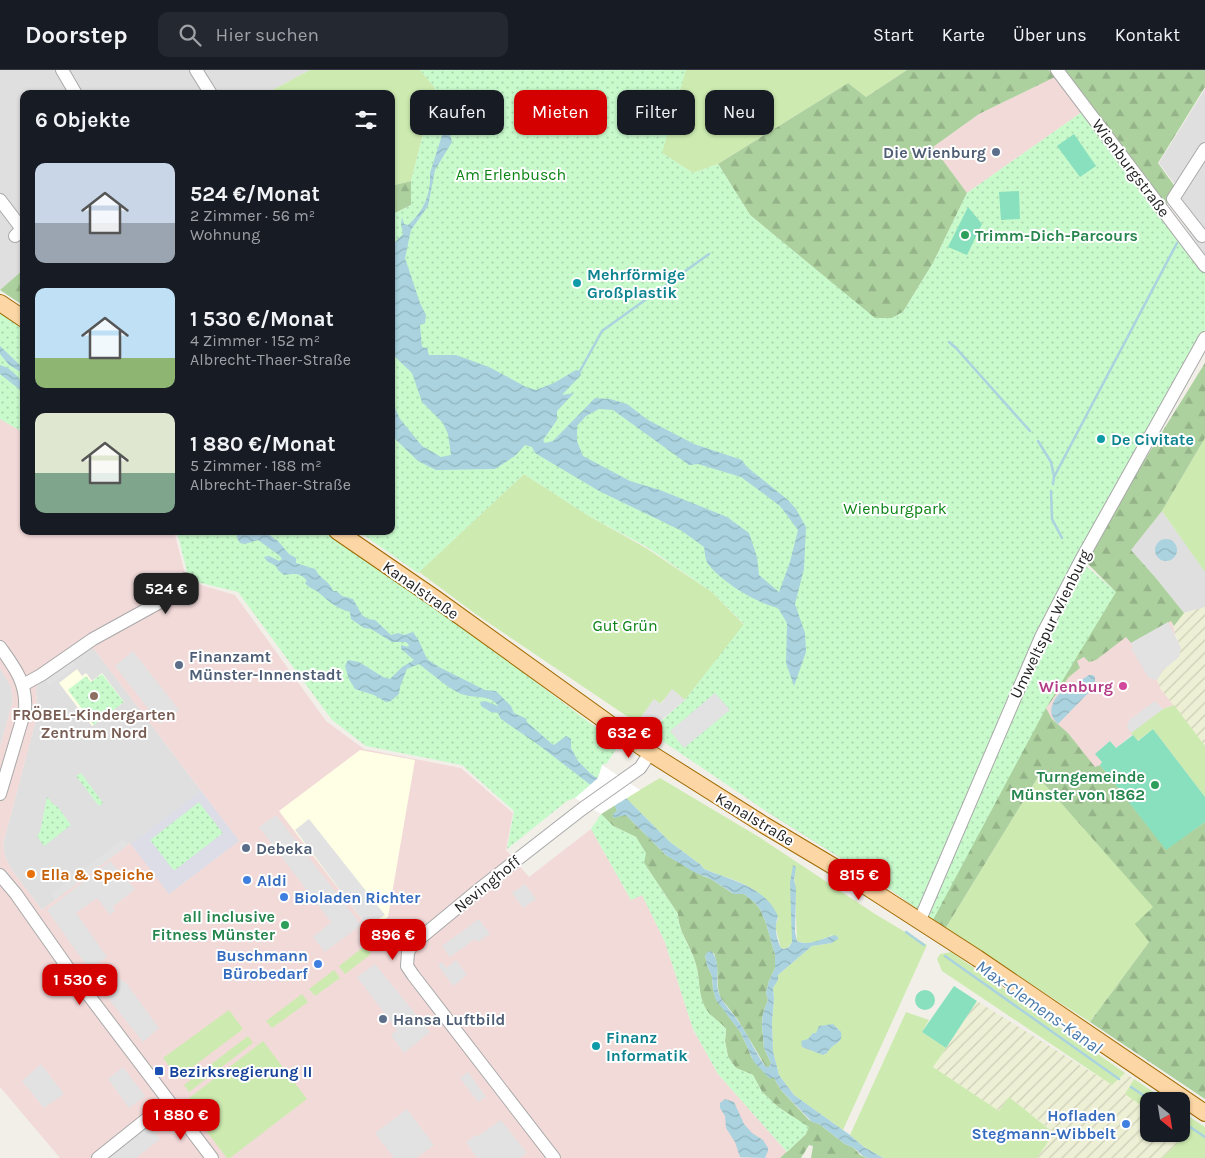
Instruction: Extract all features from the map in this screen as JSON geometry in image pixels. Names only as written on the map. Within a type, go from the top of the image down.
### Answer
[{"type":"main road","points":[[0,303],[20,316]]},
{"type":"main road","name":"Kanalstraße","points":[[343,535],[650,752],[978,958],[1205,1113]]},
{"type":"street","points":[[62,70],[74,90]]},
{"type":"street","points":[[196,70],[208,90]]},
{"type":"street","name":"Wienburgstraße","points":[[1057,70],[1205,266]]},
{"type":"street","points":[[1190,246],[1204,234],[1173,199],[1205,149]]},
{"type":"street","points":[[0,200],[20,231]]},
{"type":"street","name":"Umweltspur Wienburg","points":[[919,922],[1041,637],[1085,552],[1205,338]]},
{"type":"street","points":[[23,685],[41,675],[93,639],[162,601],[185,579]]},
{"type":"street","points":[[0,647],[15,668],[23,685],[24,710],[0,794]]},
{"type":"street","name":"Nevinghoff","points":[[554,1158],[413,975],[407,966],[407,959],[410,947],[482,887],[589,804],[640,768],[650,752]]},
{"type":"street","points":[[0,875],[16,894],[68,968],[168,1102],[212,1158]]},
{"type":"street","points":[[98,1158],[168,1102]]},
{"type":"shaded area","points":[[0,70],[310,70],[272,90],[20,90],[20,272],[0,290]]},
{"type":"shaded area","points":[[1055,77],[1082,112],[967,193],[933,147],[979,114]]},
{"type":"shaded area","points":[[1205,89],[1205,255],[1170,205],[1180,191],[1159,163]]},
{"type":"shaded area","points":[[0,409],[20,422],[20,535],[175,535],[187,581],[235,595],[326,721],[364,749],[461,768],[513,813],[506,850],[529,877],[591,829],[631,900],[642,894],[665,942],[693,1029],[718,1074],[787,1152],[780,1158],[60,1158],[0,1087],[0,747],[13,700],[11,687],[0,668]],"holes":[[[88,649],[94,649],[239,841],[169,894],[130,843],[42,910],[11,869],[5,856],[3,844],[37,716],[36,686]]]},
{"type":"shaded area","points":[[1162,511],[1205,571],[1205,607],[1184,613],[1131,550]]},
{"type":"shaded area","points":[[1205,607],[1205,746],[1160,688],[1157,680],[1163,670],[1179,657],[1181,648],[1175,634],[1174,626],[1176,622],[1184,613]]},
{"type":"shaded area","points":[[1172,620],[1175,634],[1160,688],[1174,705],[1163,709],[1116,748],[1110,741],[1103,763],[1095,768],[1068,733],[1052,719],[1046,708],[1069,677],[1080,668],[1077,661],[1127,636],[1131,643]]},
{"type":"shaded area","points":[[1168,622],[1181,648],[1179,657],[1163,670],[1157,680],[1149,678],[1131,648],[1133,647],[1131,643]]},
{"type":"shaded area","points":[[88,649],[94,649],[239,841],[169,894],[129,843],[42,910],[11,869],[5,856],[3,844],[37,716],[36,686]]},
{"type":"shaded area","points":[[133,651],[179,710],[160,724],[115,666]]},
{"type":"shaded area","points":[[71,660],[76,666],[49,685],[44,679]]},
{"type":"shaded area","points":[[0,668],[11,687],[13,700],[0,747]]},
{"type":"shaded area","name":"FRÖBEL-Kindergarten Zentrum Nord","points":[[77,669],[82,676],[86,673],[92,681],[102,673],[124,702],[92,726],[59,683]]},
{"type":"shaded area","points":[[672,689],[685,700],[648,731],[637,723],[654,699],[661,704]]},
{"type":"shaded area","points":[[715,693],[730,710],[684,748],[670,731]]},
{"type":"shaded area","points":[[1155,701],[1163,709],[1131,733],[1127,727],[1129,720]]},
{"type":"shaded area","points":[[360,750],[415,760],[388,917],[371,931],[279,811]]},
{"type":"shaded area","points":[[201,791],[239,841],[169,894],[131,844]],"holes":[[[199,802],[223,833],[174,871],[150,840]]]},
{"type":"shaded area","points":[[276,815],[361,925],[325,952],[313,937],[331,922],[259,827]]},
{"type":"shaded area","points":[[309,819],[385,915],[367,926],[295,830]]},
{"type":"shaded area","points":[[123,839],[128,845],[55,900],[51,894]]},
{"type":"shaded area","points":[[110,861],[135,889],[113,907],[115,911],[110,915],[97,898],[76,913],[107,957],[89,969],[47,910]]},
{"type":"shaded area","points":[[525,884],[536,899],[523,908],[512,893]]},
{"type":"shaded area","points":[[479,919],[490,934],[478,942],[475,939],[450,957],[442,946]]},
{"type":"shaded area","points":[[456,960],[467,975],[453,986],[438,965],[442,962],[446,968]]},
{"type":"shaded area","points":[[375,964],[430,1032],[404,1053],[391,1035],[397,1030],[357,977]]},
{"type":"shaded area","points":[[113,975],[126,983],[159,1028],[143,1042],[103,992]]},
{"type":"shaded area","points":[[977,1001],[1112,1085],[1125,1073],[1134,1079],[1125,1094],[1140,1105],[1140,1142],[1179,1142],[1162,1158],[1037,1158],[1054,1132],[1010,1098],[999,1111],[933,1067]]},
{"type":"shaded area","points":[[41,1064],[64,1094],[44,1108],[22,1081]]},
{"type":"shaded area","points":[[123,1067],[145,1096],[129,1108],[108,1079]]},
{"type":"shaded area","points":[[468,1072],[486,1097],[478,1102],[460,1078]]},
{"type":"shaded area","points":[[407,1109],[434,1145],[416,1158],[394,1158],[375,1133]]},
{"type":"shaded area","points":[[501,1120],[527,1153],[520,1158],[477,1158],[466,1142]]},
{"type":"shaded area","points":[[149,1125],[160,1139],[136,1158],[106,1158]]},
{"type":"green space","name":"Am Erlenbusch","points":[[310,70],[420,70],[435,88],[434,90],[410,90],[410,135],[423,135],[411,181],[395,185],[395,90],[272,90]]},
{"type":"green space","name":"Wienburgpark","points":[[420,70],[686,70],[680,90],[617,90],[617,135],[667,135],[662,153],[693,173],[718,164],[750,215],[875,318],[892,318],[903,312],[933,263],[967,193],[1082,112],[1205,273],[1205,334],[1078,559],[1116,592],[1046,708],[933,920],[886,886],[766,811],[649,732],[685,700],[744,624],[712,592],[647,547],[589,516],[524,474],[418,573],[364,535],[395,535],[395,213],[411,205],[411,181],[423,135],[504,135],[504,90],[434,90],[435,88]]},
{"type":"green space","points":[[666,70],[907,70],[866,97],[848,83],[774,129],[774,90],[705,90],[705,135],[765,135],[718,164],[693,173],[662,153],[663,135],[695,135],[695,90],[665,90]]},
{"type":"green space","points":[[907,70],[1049,70],[1055,77],[979,114],[933,147],[967,193],[933,263],[903,312],[892,318],[874,318],[750,215],[718,164],[765,135],[774,135],[774,129],[848,83],[866,97]]},
{"type":"green space","points":[[1064,70],[1205,70],[1205,87],[1158,163],[1176,188],[1166,205]]},
{"type":"green space","points":[[1074,134],[1096,166],[1080,177],[1057,146]]},
{"type":"green space","points":[[411,181],[411,205],[395,213],[395,185]]},
{"type":"green space","points":[[1019,191],[1020,219],[1001,220],[999,192]]},
{"type":"green space","name":"Trimm-Dich-Parcours","points":[[968,207],[982,224],[967,255],[948,247]]},
{"type":"green space","points":[[20,272],[20,303],[0,290]]},
{"type":"green space","points":[[0,309],[20,322],[20,431],[0,419]]},
{"type":"green space","points":[[1205,363],[1205,438],[1162,511],[1131,550],[1184,613],[1174,626],[1171,621],[1131,643],[1126,637],[1096,660],[1089,662],[1084,657],[1077,661],[1080,668],[1069,677],[1046,708],[1052,719],[1068,733],[1095,767],[1100,765],[1166,849],[1205,822],[1205,1099],[1090,1022],[1149,942],[1135,924],[1153,907],[1038,777],[945,929],[886,886],[766,811],[1113,589],[1083,559]]},
{"type":"green space","points":[[1205,438],[1205,572],[1162,511]]},
{"type":"green space","name":"Gut Grün","points":[[524,474],[589,516],[646,548],[712,592],[744,625],[685,700],[672,690],[660,704],[654,699],[637,723],[477,615],[419,572]]},
{"type":"green space","points":[[178,535],[334,535],[409,586],[619,745],[607,763],[602,765],[598,777],[590,787],[579,796],[567,801],[507,849],[514,811],[462,765],[366,746],[332,720],[238,592],[189,580]]},
{"type":"green space","name":"FRÖBEL-Kindergarten Zentrum Nord","points":[[102,674],[124,702],[94,725],[68,690],[86,676],[91,682]]},
{"type":"green space","points":[[1174,705],[1205,746],[1205,797],[1153,729],[1137,741],[1131,733],[1163,709]]},
{"type":"green space","name":"Turngemeinde Münster von 1862","points":[[1153,729],[1205,797],[1205,822],[1166,850],[1100,765],[1102,762],[1095,754],[1110,741],[1116,748],[1133,735],[1138,741]]},
{"type":"green space","points":[[81,773],[103,803],[99,806],[76,776]]},
{"type":"green space","points":[[1038,777],[1154,907],[1149,942],[1090,1022],[945,929]]},
{"type":"green space","points":[[660,778],[759,837],[875,914],[927,945],[843,1130],[794,1095],[779,1075],[773,1051],[773,988],[778,980],[778,975],[812,946],[832,943],[832,935],[810,943],[797,941],[794,866],[792,942],[787,949],[781,948],[775,926],[778,919],[764,898],[756,891],[737,881],[704,869],[670,842],[626,798]],"holes":[[[829,1025],[839,1030],[840,1041],[830,1048],[827,1053],[821,1054],[802,1047],[821,1026]]]},
{"type":"green space","points":[[47,797],[57,806],[71,825],[44,846],[37,836],[40,832]]},
{"type":"green space","points":[[199,802],[223,833],[174,871],[150,840]]},
{"type":"green space","points":[[615,805],[616,813],[626,815],[666,855],[711,879],[732,893],[744,894],[760,909],[775,955],[775,968],[766,993],[768,1000],[763,1013],[762,1025],[764,1048],[771,1063],[769,1067],[766,1067],[738,1020],[720,997],[714,953],[705,955],[712,976],[716,999],[741,1033],[752,1058],[774,1078],[781,1090],[809,1120],[819,1124],[845,1144],[854,1148],[860,1155],[867,1158],[811,1158],[813,1146],[809,1145],[801,1158],[780,1158],[806,1134],[799,1121],[778,1107],[762,1092],[753,1075],[736,1068],[728,1057],[725,1041],[726,1029],[704,1007],[696,965],[680,927],[678,914],[644,863],[636,837],[613,826],[601,814]]},
{"type":"green space","points":[[601,814],[613,826],[636,837],[646,853],[644,863],[678,914],[680,927],[696,965],[703,1002],[709,1013],[726,1029],[725,1041],[728,1057],[736,1068],[753,1075],[762,1092],[778,1107],[809,1127],[806,1134],[787,1152],[718,1074],[693,1029],[665,942],[642,895],[631,900],[591,829]]},
{"type":"green space","points":[[365,946],[371,954],[345,974],[339,966]]},
{"type":"green space","points":[[951,952],[1125,1073],[1112,1085],[942,971],[937,959],[940,954]]},
{"type":"green space","points":[[334,970],[340,978],[315,996],[309,989]]},
{"type":"green space","points":[[954,986],[977,1001],[946,1048],[922,1032]]},
{"type":"green space","points":[[921,990],[929,990],[935,996],[935,1004],[929,1010],[921,1010],[915,1004],[915,996]]},
{"type":"green space","points":[[302,994],[308,1002],[272,1028],[266,1021]]},
{"type":"green space","points":[[229,1010],[243,1029],[178,1078],[163,1058]]},
{"type":"green space","points":[[906,1012],[929,1020],[922,1032],[946,1048],[933,1067],[999,1111],[1009,1097],[1054,1133],[1037,1158],[883,1158],[864,1147],[850,1135]]},
{"type":"green space","points":[[248,1036],[253,1043],[189,1092],[184,1085]]},
{"type":"green space","points":[[263,1041],[307,1099],[230,1158],[227,1158],[184,1102]]},
{"type":"green space","points":[[1134,1079],[1154,1092],[1140,1092],[1140,1105],[1125,1094]]},
{"type":"green space","points":[[1190,1117],[1205,1127],[1205,1158],[1162,1158],[1179,1142],[1190,1142]]},
{"type":"water","points":[[442,135],[450,135],[452,142],[435,170],[428,206],[411,230],[405,258],[426,315],[425,323],[420,325],[422,347],[427,348],[429,355],[456,355],[489,367],[526,387],[536,390],[554,383],[576,370],[580,371],[581,375],[562,395],[574,393],[557,411],[557,420],[543,440],[545,443],[553,441],[595,398],[610,399],[627,404],[648,420],[694,444],[742,460],[747,467],[788,500],[796,509],[806,527],[804,569],[795,604],[805,633],[806,652],[794,686],[786,663],[787,623],[778,608],[751,597],[723,579],[708,563],[704,547],[682,531],[599,491],[535,453],[532,447],[525,445],[515,456],[495,469],[436,470],[418,461],[395,439],[395,408],[400,419],[422,446],[441,457],[451,455],[448,434],[443,423],[422,402],[412,373],[395,357],[395,242],[403,234],[402,217],[404,224],[408,225],[422,208],[428,195],[430,173]],"holes":[[[599,409],[613,410],[689,465],[698,464],[741,477],[780,506],[798,530],[790,562],[779,592],[759,575],[757,557],[749,533],[727,517],[660,490],[630,481],[583,456],[577,441],[577,426],[586,416]]]},
{"type":"water","points":[[0,346],[20,365],[20,372],[9,365],[0,354]]},
{"type":"water","points":[[0,365],[8,368],[20,380],[20,390],[0,374]]},
{"type":"water","points":[[237,535],[270,535],[278,541],[289,554],[296,558],[296,563],[315,569],[333,591],[353,599],[362,615],[368,619],[375,620],[391,635],[398,633],[404,635],[413,632],[427,659],[485,690],[496,691],[511,706],[514,713],[527,719],[528,723],[552,744],[554,745],[566,736],[571,739],[571,748],[578,761],[591,774],[626,798],[670,842],[704,869],[745,885],[764,897],[777,914],[776,934],[781,948],[784,949],[789,947],[792,942],[790,883],[793,865],[796,867],[794,880],[796,888],[795,932],[797,941],[811,943],[835,935],[838,939],[832,943],[812,946],[778,975],[778,980],[773,988],[772,1022],[773,1051],[779,1075],[794,1095],[864,1147],[883,1158],[867,1158],[863,1156],[819,1124],[812,1122],[781,1090],[774,1078],[769,1078],[754,1062],[741,1033],[716,1000],[712,976],[705,955],[711,951],[715,956],[717,985],[720,996],[742,1027],[762,1062],[766,1067],[769,1067],[771,1063],[764,1048],[762,1025],[763,1013],[768,1000],[766,993],[775,968],[775,955],[766,923],[755,903],[744,894],[734,894],[711,879],[694,872],[666,855],[626,815],[613,818],[613,814],[617,811],[614,803],[540,746],[501,719],[498,713],[491,712],[481,706],[480,702],[485,701],[498,706],[492,700],[460,693],[419,664],[407,669],[399,694],[391,701],[386,702],[374,695],[355,689],[349,679],[345,666],[348,660],[359,662],[383,677],[390,679],[402,667],[414,660],[401,649],[401,645],[408,647],[409,645],[406,642],[392,642],[371,629],[364,628],[351,619],[350,612],[336,606],[308,586],[305,583],[307,581],[302,576],[297,574],[284,575],[264,557],[269,556],[279,561],[282,559],[280,556],[258,540],[245,544],[240,543]]},
{"type":"water","points":[[1166,539],[1174,542],[1177,550],[1174,558],[1166,561],[1158,558],[1155,550],[1158,542]]},
{"type":"water","points":[[1089,675],[1095,677],[1095,686],[1058,724],[1051,714],[1055,699],[1058,695]]},
{"type":"water","points":[[833,1024],[841,1032],[841,1038],[827,1053],[823,1055],[802,1047],[801,1041],[808,1039],[813,1033],[816,1033],[819,1026]]},
{"type":"water","points":[[725,1099],[734,1102],[744,1124],[752,1133],[763,1140],[768,1148],[765,1158],[740,1157],[735,1142],[726,1128],[725,1116],[720,1108],[720,1103]]},
{"type":"pier","points":[[602,765],[640,790],[601,814],[575,798],[598,778]]},
{"type":"waterway","points":[[1053,484],[1054,477],[1177,243]]},
{"type":"waterway","points":[[580,371],[602,331],[709,254]]},
{"type":"waterway","points":[[949,342],[1030,431]]},
{"type":"waterway","points":[[1038,441],[1051,462],[1054,476]]},
{"type":"waterway","points":[[1051,491],[1052,519],[1062,538]]},
{"type":"waterway","name":"Max-Clemens-Kanal","points":[[906,932],[924,945]]},
{"type":"waterway","name":"Max-Clemens-Kanal","points":[[945,956],[1119,1079]]},
{"type":"waterway","name":"Max-Clemens-Kanal","points":[[1131,1087],[1140,1093]]},
{"type":"waterway","name":"Max-Clemens-Kanal","points":[[1190,1127],[1205,1137]]},
{"type":"place","name":"Die Wienburg","points":[[996,152]]},
{"type":"place","name":"Trimm-Dich-Parcours","points":[[965,235]]},
{"type":"place","name":"Mehrförmige Großplastik","points":[[577,283]]},
{"type":"place","name":"De Civitate","points":[[1101,439]]},
{"type":"place","name":"Finanzamt Münster-Innenstadt","points":[[179,665]]},
{"type":"place","name":"Wienburg","points":[[1123,686]]},
{"type":"place","name":"FRÖBEL-Kindergarten Zentrum Nord","points":[[94,696]]},
{"type":"place","name":"Turngemeinde Münster von 1862","points":[[1155,785]]},
{"type":"place","name":"Debeka","points":[[246,848]]},
{"type":"place","name":"Ella & Speiche","points":[[31,874]]},
{"type":"place","name":"Aldi","points":[[247,880]]},
{"type":"place","name":"Bioladen Richter","points":[[284,897]]},
{"type":"place","name":"all inclusive Fitness Münster","points":[[285,925]]},
{"type":"place","name":"Buschmann Bürobedarf","points":[[318,964]]},
{"type":"place","name":"Hansa Luftbild","points":[[383,1019]]},
{"type":"place","name":"Finanz Informatik","points":[[596,1046]]},
{"type":"place","name":"Bezirksregierung II","points":[[159,1071]]},
{"type":"place","name":"Hofladen Stegmann-Wibbelt","points":[[1126,1124]]}]
